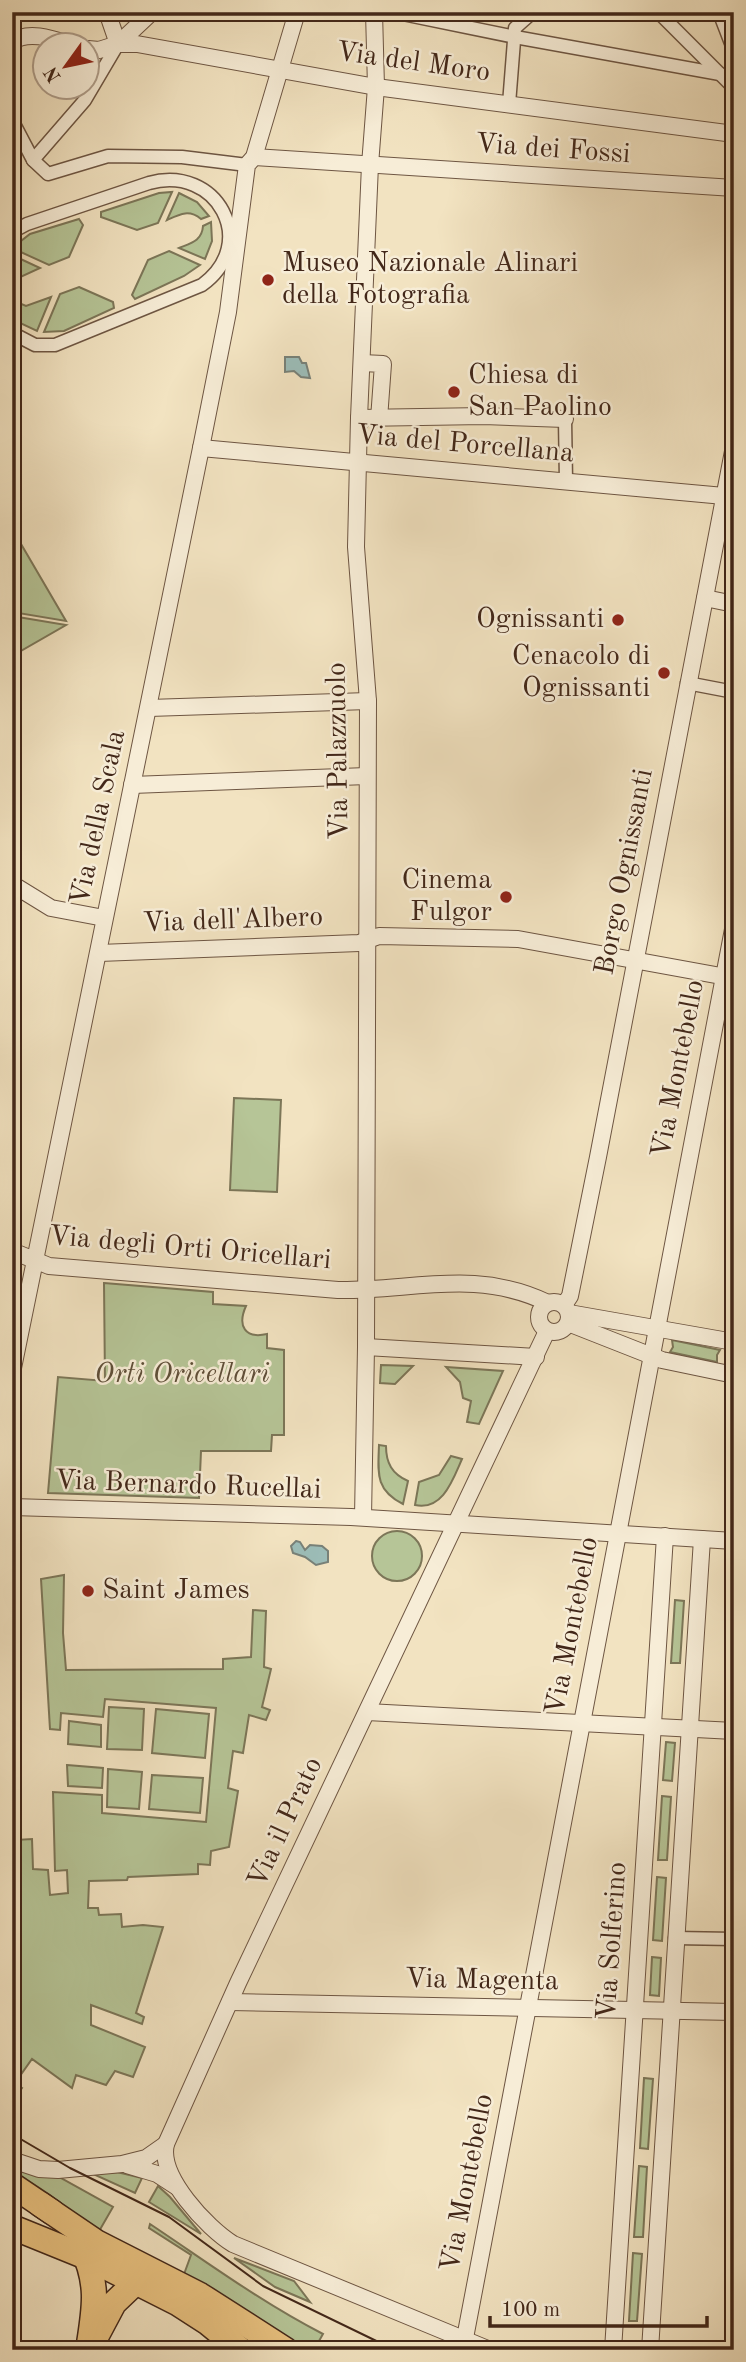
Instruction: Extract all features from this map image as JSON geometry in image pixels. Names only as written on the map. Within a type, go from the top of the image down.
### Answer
[{"type":"main road","points":[[22,2192],[52,2213],[70,2232],[86,2257],[93,2278],[95,2300],[88,2350]]},
{"type":"main road","points":[[22,2192],[197,2305],[223,2340],[241,2350]]},
{"type":"main road","points":[[12,2227],[86,2257],[135,2283],[247,2325],[286,2350]]},
{"type":"main road","points":[[88,2350],[114,2303],[135,2283]]},
{"type":"street","points":[[107,12],[118,44]]},
{"type":"street","points":[[33,160],[85,100],[118,44],[152,12]]},
{"type":"street","name":"Via della Scala","points":[[12,1373],[201,448],[226,320],[250,161],[297,12]]},
{"type":"street","name":"Via Palazzuolo","points":[[366,1342],[368,701],[356,547],[359,418],[376,86],[374,12]]},
{"type":"street","points":[[393,12],[720,74]]},
{"type":"street","points":[[509,104],[515,28],[533,12]]},
{"type":"street","points":[[658,12],[734,88]]},
{"type":"street","points":[[719,12],[734,51]]},
{"type":"street","points":[[12,42],[19,37],[32,35]]},
{"type":"street","name":"Via del Moro","points":[[102,49],[118,44],[137,44],[376,86],[734,134]]},
{"type":"street","points":[[12,120],[33,160],[48,174],[108,156],[250,161]]},
{"type":"street","name":"Via dei Fossi","points":[[250,161],[370,165],[734,188]]},
{"type":"street","points":[[12,232],[27,224],[149,183],[170,179],[193,183],[210,193],[224,213],[229,229],[227,247],[220,267],[215,275],[202,285],[55,345],[35,345],[12,333]]},
{"type":"street","points":[[362,363],[383,363],[384,419]]},
{"type":"street","points":[[359,418],[484,416],[565,419],[566,482]]},
{"type":"street","name":"Borgo Ognissanti","points":[[562,1311],[570,1296],[598,1157],[734,446]]},
{"type":"street","name":"Via del Porcellana","points":[[201,448],[724,496]]},
{"type":"street","points":[[705,598],[734,604]]},
{"type":"street","points":[[687,683],[734,692]]},
{"type":"street","points":[[149,708],[368,701]]},
{"type":"street","points":[[132,785],[367,776]]},
{"type":"street","points":[[12,884],[51,908],[104,918]]},
{"type":"street","name":"Via Montebello","points":[[465,2338],[651,1355],[729,977],[734,924]]},
{"type":"street","name":"Via dell'Albero","points":[[99,953],[359,943],[379,936],[518,939],[729,977]]},
{"type":"street","name":"Via degli Orti Oricellari","points":[[12,1251],[48,1266],[365,1290],[459,1282],[477,1283],[531,1295],[562,1311]]},
{"type":"street","name":"Via il Prato","points":[[166,2144],[230,2002],[536,1357],[547,1331],[541,1325],[541,1308],[562,1311]]},
{"type":"street","points":[[562,1311],[734,1342]]},
{"type":"street","points":[[547,1331],[562,1330],[562,1311]]},
{"type":"street","points":[[562,1311],[651,1355],[734,1375]]},
{"type":"street","points":[[536,1357],[366,1342],[363,1517],[734,1541]]},
{"type":"street","name":"Via Bernardo Rucellai","points":[[12,1507],[363,1517]]},
{"type":"street","name":"Via Solferino","points":[[613,2350],[665,1536]]},
{"type":"street","points":[[650,2350],[702,1539]]},
{"type":"street","points":[[367,1712],[734,1731]]},
{"type":"street","points":[[675,1938],[734,1939]]},
{"type":"street","name":"Via Magenta","points":[[230,2002],[734,2012]]},
{"type":"street","points":[[12,2160],[38,2169],[58,2170],[122,2164],[146,2158],[166,2144]]},
{"type":"street","points":[[166,2144],[164,2160],[179,2188],[207,2223],[226,2240],[251,2253],[490,2350]]},
{"type":"street","points":[[122,2164],[157,2174],[179,2188]]},
{"type":"street","points":[[247,2325],[265,2350]]},
{"type":"green space","points":[[172,192],[158,223],[137,230],[101,217],[101,212],[159,193]]},
{"type":"green space","points":[[179,193],[197,202],[209,216],[201,219],[192,214],[184,214],[167,220]]},
{"type":"green space","points":[[79,219],[83,225],[69,257],[49,265],[12,248],[30,234]]},
{"type":"green space","points":[[211,222],[212,241],[205,259],[179,248],[195,241],[201,235],[203,226]]},
{"type":"green space","points":[[169,251],[200,265],[184,276],[135,299],[132,295],[148,260]]},
{"type":"green space","points":[[12,255],[40,268],[12,283]]},
{"type":"green space","points":[[79,287],[113,302],[114,308],[64,331],[44,332],[60,294]]},
{"type":"green space","points":[[51,297],[37,331],[12,316],[12,300],[26,306]]},
{"type":"green space","points":[[14,532],[66,621],[12,612]]},
{"type":"green space","points":[[12,616],[66,625],[12,656]]},
{"type":"green space","points":[[234,1098],[281,1100],[277,1192],[230,1190]]},
{"type":"green space","name":"Orti Oricellari","points":[[104,1283],[213,1292],[213,1304],[246,1306],[242,1320],[248,1333],[267,1334],[267,1348],[284,1350],[284,1435],[272,1435],[271,1451],[201,1451],[199,1498],[48,1493],[58,1377],[105,1381]]},
{"type":"green space","points":[[672,1340],[720,1350],[717,1362],[670,1352],[673,1347]]},
{"type":"green space","points":[[381,1365],[413,1366],[395,1384],[380,1383]]},
{"type":"green space","points":[[446,1367],[503,1371],[479,1424],[467,1422],[471,1401],[463,1398],[460,1382]]},
{"type":"green space","points":[[379,1445],[386,1446],[387,1458],[394,1471],[408,1481],[403,1504],[387,1493],[380,1480]]},
{"type":"green space","points":[[451,1456],[462,1459],[446,1492],[433,1503],[415,1505],[419,1482],[439,1475]]},
{"type":"green space","points":[[397,1531],[415,1538],[422,1556],[415,1574],[397,1581],[379,1574],[372,1556],[379,1538]]},
{"type":"green space","points":[[64,1575],[63,1633],[66,1670],[223,1669],[223,1659],[251,1657],[253,1610],[266,1611],[264,1667],[271,1669],[262,1707],[270,1710],[266,1720],[249,1715],[243,1753],[233,1751],[228,1788],[238,1791],[229,1847],[211,1851],[210,1865],[198,1864],[198,1874],[89,1881],[88,1908],[98,1908],[99,1915],[121,1914],[122,1927],[163,1927],[136,2013],[144,2017],[142,2024],[91,2005],[91,2025],[145,2047],[133,2077],[115,2071],[106,2085],[76,2075],[72,2088],[32,2059],[15,2083],[22,2088],[12,2102],[12,1772],[16,1840],[32,1839],[33,1869],[48,1870],[50,1895],[68,1893],[67,1870],[55,1871],[53,1792],[102,1795],[102,1813],[206,1822],[216,1708],[105,1699],[103,1717],[61,1713],[60,1730],[50,1729],[41,1579]]},
{"type":"green space","points":[[675,1600],[684,1601],[680,1663],[671,1663]]},
{"type":"green space","points":[[109,1707],[144,1709],[142,1750],[107,1749]]},
{"type":"green space","points":[[156,1709],[209,1714],[205,1758],[152,1753]]},
{"type":"green space","points":[[69,1721],[101,1725],[101,1747],[68,1744]]},
{"type":"green space","points":[[666,1742],[675,1743],[672,1781],[663,1780]]},
{"type":"green space","points":[[67,1765],[103,1768],[102,1788],[68,1786]]},
{"type":"green space","points":[[108,1769],[142,1772],[139,1809],[107,1807]]},
{"type":"green space","points":[[152,1775],[203,1778],[200,1813],[149,1809]]},
{"type":"green space","points":[[662,1796],[671,1797],[667,1860],[658,1860]]},
{"type":"green space","points":[[657,1877],[666,1878],[662,1941],[653,1940]]},
{"type":"green space","points":[[652,1957],[661,1958],[659,1996],[650,1995]]},
{"type":"green space","points":[[644,2078],[653,2079],[648,2149],[640,2148]]},
{"type":"green space","points":[[12,2165],[59,2177],[113,2207],[98,2233],[50,2195],[12,2170]]},
{"type":"green space","points":[[639,2166],[647,2167],[643,2237],[634,2237]]},
{"type":"green space","points":[[117,2172],[142,2178],[135,2193],[93,2174]]},
{"type":"green space","points":[[158,2186],[170,2197],[201,2234],[149,2202]]},
{"type":"green space","points":[[150,2224],[256,2295],[323,2334],[319,2341],[339,2350],[305,2350],[183,2277],[191,2255],[149,2228]]},
{"type":"green space","points":[[633,2253],[642,2254],[637,2321],[629,2321]]},
{"type":"green space","points":[[234,2258],[294,2281],[310,2302],[275,2287]]},
{"type":"water","points":[[285,357],[299,357],[302,363],[306,363],[310,378],[301,377],[294,371],[285,372]]},
{"type":"water","points":[[296,1541],[300,1542],[305,1550],[310,1545],[322,1546],[328,1551],[328,1562],[316,1565],[293,1553],[291,1546]]},
{"type":"tram line","points":[[12,2134],[70,2168],[169,2217],[263,2286],[395,2350]]},
{"type":"place","name":"Museo Nazionale Alinari della Fotografia","points":[[268,280]]},
{"type":"place","name":"Chiesa di San Paolino","points":[[454,392]]},
{"type":"place","name":"Ognissanti","points":[[618,620]]},
{"type":"place","name":"Cenacolo di Ognissanti","points":[[664,673]]},
{"type":"place","name":"Cinema Fulgor","points":[[506,897]]},
{"type":"place","name":"Saint James","points":[[88,1591]]}]
